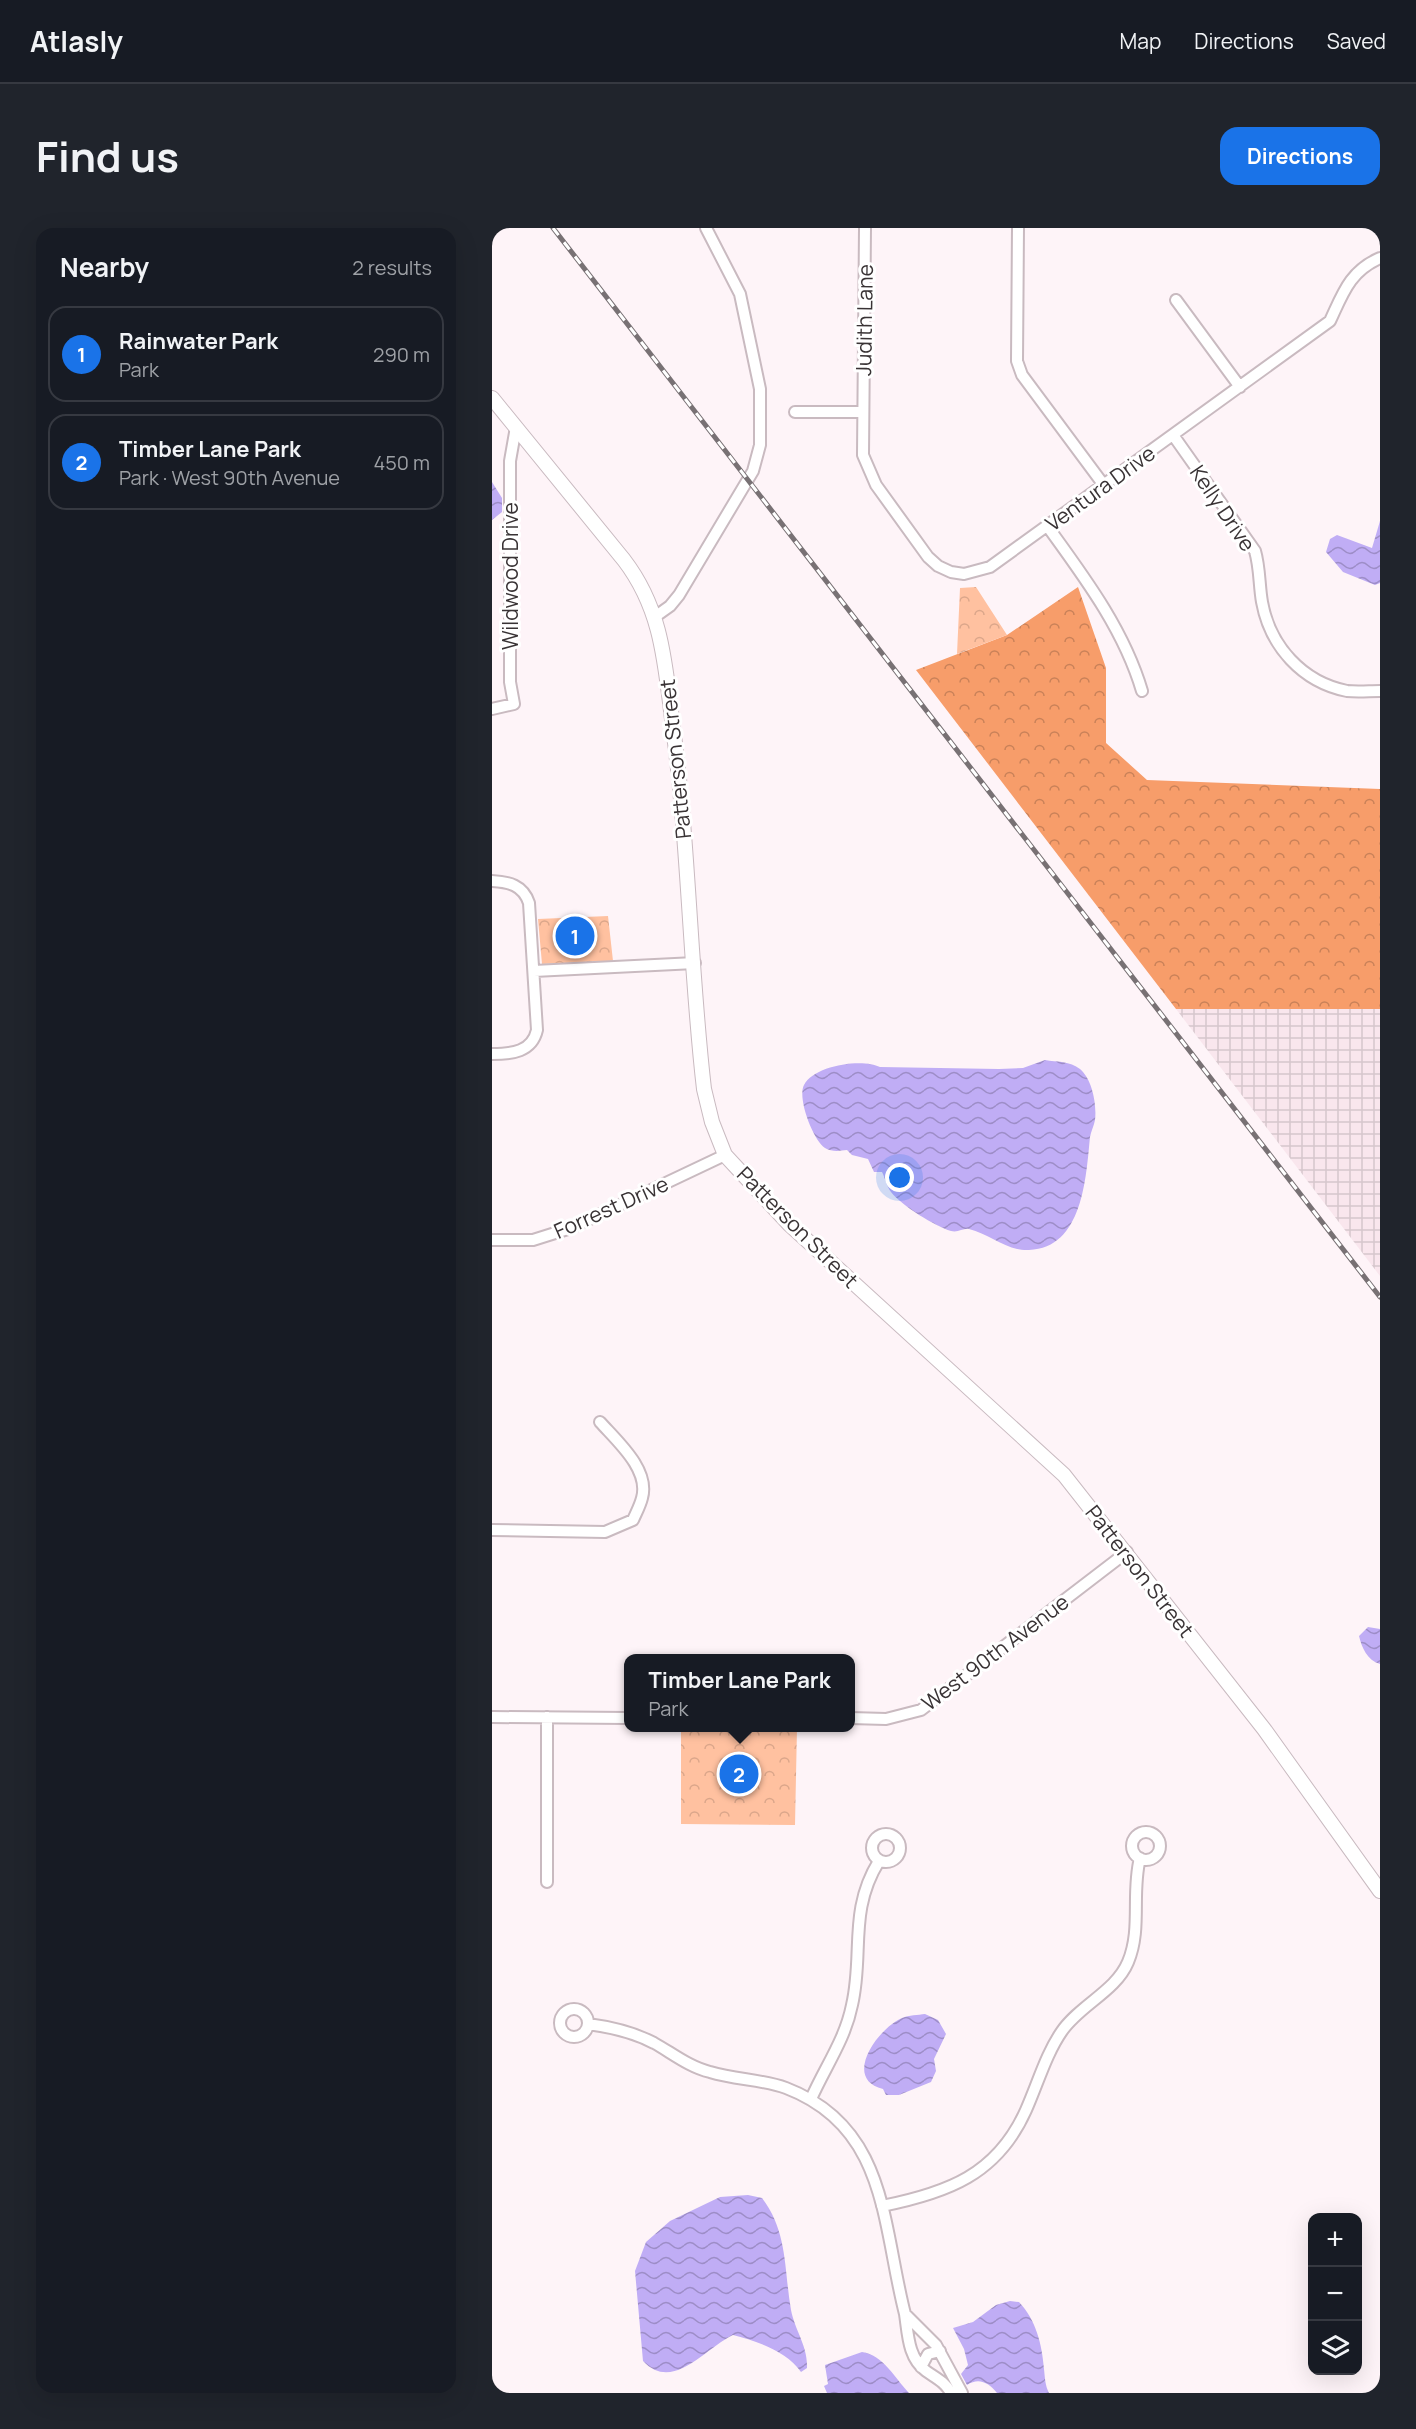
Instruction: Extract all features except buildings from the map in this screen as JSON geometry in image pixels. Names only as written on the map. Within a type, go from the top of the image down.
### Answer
[{"type":"street","points":[[656,616],[680,595],[753,471],[760,445],[760,389],[740,294],[706,228]]},
{"type":"street","name":"Judith Lane","points":[[863,412],[865,228]]},
{"type":"street","points":[[1018,228],[1017,361],[1022,375],[1103,484]]},
{"type":"street","name":"Ventura Drive","points":[[863,412],[863,455],[867,471],[928,557],[938,566],[951,572],[977,572],[1048,527],[1103,484],[1330,321],[1349,279],[1365,265],[1380,258]]},
{"type":"street","points":[[1176,300],[1240,387]]},
{"type":"street","name":"Patterson Street","points":[[492,398],[624,560],[643,588],[656,616],[679,772],[704,1089],[712,1122],[726,1155],[789,1224],[1064,1475],[1264,1729],[1380,1891]]},
{"type":"street","points":[[795,412],[863,412]]},
{"type":"street","name":"Wildwood Drive","points":[[492,709],[514,704],[510,682],[510,460],[516,427]]},
{"type":"street","name":"Kelly Drive","points":[[1173,435],[1255,551],[1260,570],[1262,602],[1273,640],[1309,676],[1347,690],[1380,692]]},
{"type":"street","points":[[1048,527],[1101,602],[1137,672],[1142,691]]},
{"type":"street","points":[[492,881],[508,882],[526,895],[534,971],[536,1036],[530,1045],[514,1053],[492,1054]]},
{"type":"street","points":[[534,971],[694,963]]},
{"type":"street","name":"Forrest Drive","points":[[492,1240],[533,1240],[571,1228],[726,1155]]},
{"type":"street","points":[[492,1530],[605,1532],[633,1520],[643,1497],[643,1478],[625,1450],[600,1422]]},
{"type":"street","name":"West 90th Avenue","points":[[855,1718],[886,1719],[921,1710],[1126,1552]]},
{"type":"street","points":[[492,1717],[624,1718]]},
{"type":"street","points":[[547,1717],[547,1882]]},
{"type":"street","points":[[882,2206],[939,2193],[961,2182],[983,2168],[1015,2132],[1061,2033],[1071,2018],[1106,1989],[1127,1965],[1136,1930],[1136,1873],[1140,1858]]},
{"type":"street","points":[[811,2099],[835,2056],[853,2004],[858,1917],[867,1885],[879,1861]]},
{"type":"street","points":[[588,2024],[612,2027],[641,2037],[710,2072],[762,2080],[811,2099],[850,2134],[863,2151],[873,2170],[905,2314],[910,2349],[921,2367],[955,2390]]},
{"type":"street","points":[[905,2314],[940,2351],[955,2390]]},
{"type":"street","points":[[921,2367],[928,2354],[940,2351]]},
{"type":"shaded area","points":[[1176,1009],[1380,1009],[1380,1276]]},
{"type":"green space","points":[[976,587],[1007,635],[957,654],[960,588]]},
{"type":"green space","points":[[1078,587],[1106,668],[1106,743],[1147,780],[1380,789],[1380,1009],[1176,1009],[916,670],[1007,635]]},
{"type":"green space","points":[[608,916],[613,961],[542,964],[538,919]]},
{"type":"green space","points":[[681,1732],[797,1732],[795,1825],[681,1824]]},
{"type":"water","points":[[492,482],[502,498],[502,512],[492,520]]},
{"type":"water","points":[[1380,521],[1380,583],[1375,585],[1343,572],[1326,552],[1330,539],[1337,535],[1372,548]]},
{"type":"water","points":[[1045,1060],[1072,1064],[1084,1073],[1093,1092],[1095,1120],[1090,1137],[1083,1190],[1071,1224],[1061,1237],[1047,1246],[1029,1250],[1013,1248],[969,1229],[951,1231],[919,1215],[891,1192],[882,1172],[874,1172],[868,1159],[852,1155],[847,1150],[830,1150],[820,1144],[804,1109],[802,1091],[809,1078],[818,1072],[839,1065],[862,1063],[880,1067],[999,1069],[1023,1068]]},
{"type":"water","points":[[1368,1627],[1380,1629],[1380,1664],[1368,1657],[1360,1640],[1359,1636]]},
{"type":"water","points":[[925,2014],[938,2020],[946,2034],[934,2059],[936,2071],[931,2082],[899,2095],[886,2095],[883,2089],[871,2084],[865,2075],[864,2065],[868,2054],[874,2043],[892,2024],[905,2017]]},
{"type":"water","points":[[748,2195],[762,2198],[777,2224],[784,2252],[791,2310],[807,2360],[807,2368],[801,2372],[788,2358],[779,2353],[761,2344],[733,2335],[689,2365],[666,2372],[654,2370],[643,2361],[635,2271],[646,2242],[670,2221],[720,2197]]},
{"type":"water","points":[[1010,2301],[1019,2302],[1034,2325],[1040,2342],[1045,2381],[1049,2393],[997,2393],[984,2382],[976,2381],[967,2385],[961,2374],[968,2365],[964,2349],[953,2328],[973,2322],[996,2305]]},
{"type":"water","points":[[862,2352],[882,2362],[909,2393],[827,2393],[824,2386],[828,2384],[825,2365]]},
{"type":"railway","points":[[553,228],[1380,1297]]},
{"type":"place","name":"Rainwater Park","points":[[575,936]]},
{"type":"place","name":"Timber Lane Park","points":[[739,1774]]}]
